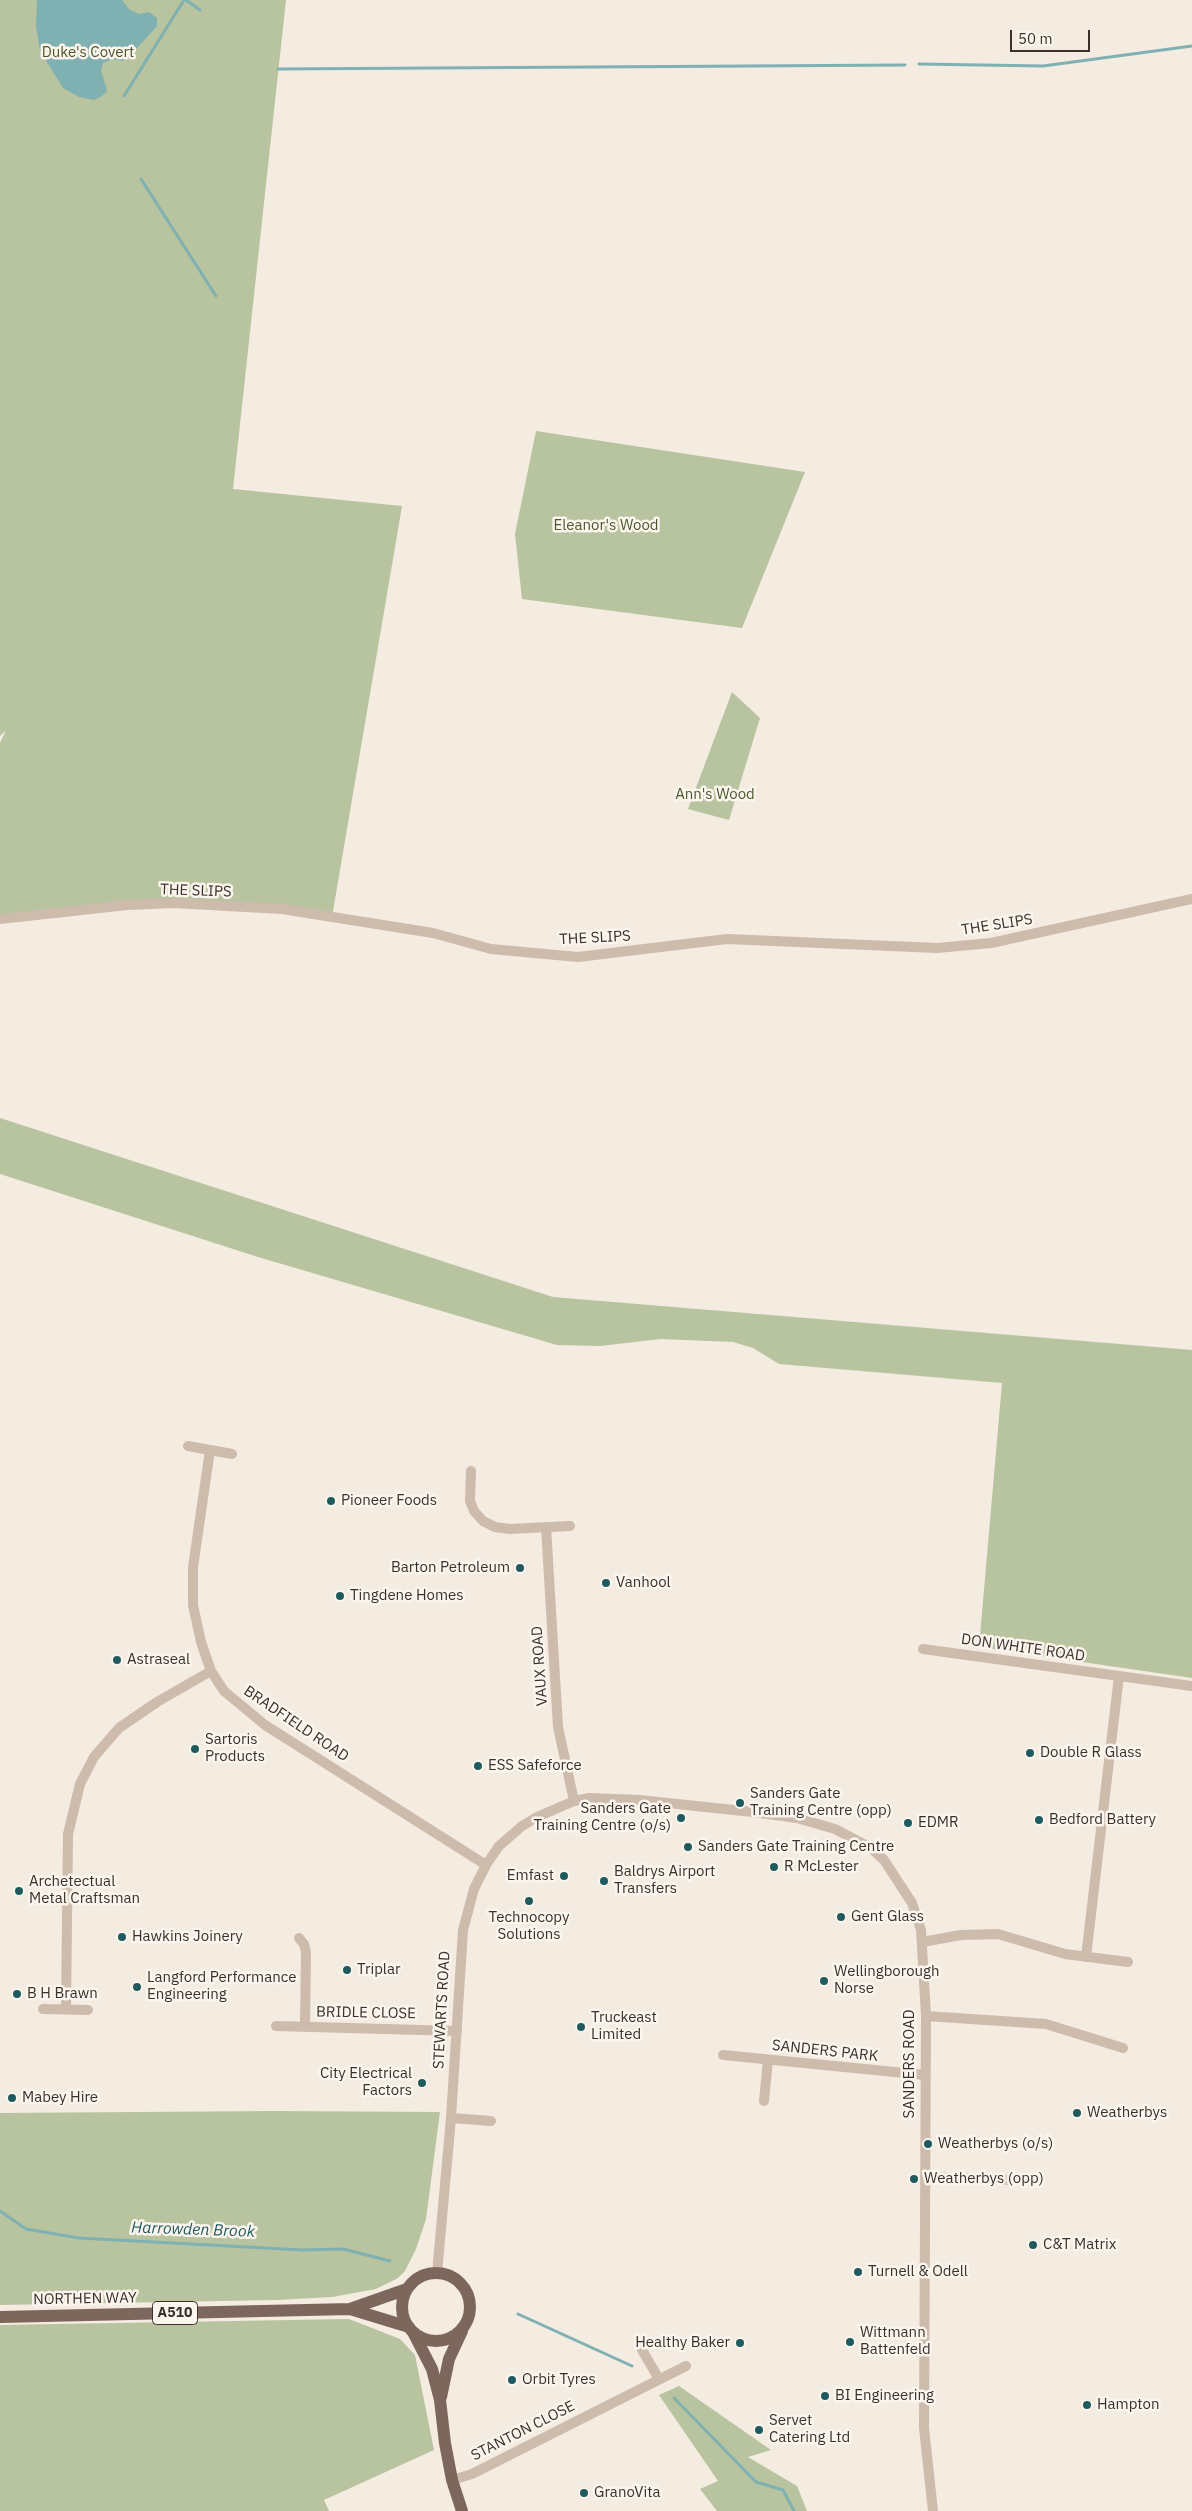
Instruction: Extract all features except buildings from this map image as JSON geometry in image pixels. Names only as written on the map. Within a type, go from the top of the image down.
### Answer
[{"type":"main road","points":[[440,2400],[449,2359],[469,2319],[471,2306],[468,2294],[460,2283],[450,2276],[437,2273],[420,2277],[407,2289],[402,2308],[411,2330],[432,2369],[440,2400],[452,2480],[462,2511]]},
{"type":"main road","name":"NORTHEN WAY","points":[[0,2317],[350,2309],[407,2289]]},
{"type":"main road","name":"NORTHEN WAY","points":[[350,2309],[411,2330]]},
{"type":"main road","points":[[411,2330],[424,2339],[438,2341],[451,2338],[462,2330]]},
{"type":"street","name":"THE SLIPS","points":[[0,919],[127,905],[173,903],[282,910],[433,933],[491,949],[578,957],[727,940],[937,948],[991,943],[1192,899]]},
{"type":"street","points":[[188,1446],[232,1454]]},
{"type":"street","name":"BRADFIELD ROAD","points":[[210,1450],[193,1566],[193,1589],[198,1633],[212,1671],[224,1691],[265,1725],[486,1865]]},
{"type":"street","points":[[471,1471],[470,1501],[474,1512],[483,1522],[495,1527],[510,1529],[570,1526]]},
{"type":"street","name":"VAUX ROAD","points":[[546,1527],[558,1727],[574,1801]]},
{"type":"street","name":"DON WHITE ROAD","points":[[923,1649],[1192,1686]]},
{"type":"street","points":[[66,2009],[68,1834],[80,1784],[94,1757],[119,1728],[149,1707],[212,1671]]},
{"type":"street","points":[[1086,1957],[1118,1676]]},
{"type":"street","name":"SANDERS ROAD","points":[[574,1801],[608,1798],[654,1801],[797,1818],[835,1829],[871,1848],[895,1874],[912,1903],[922,1942],[926,2016],[924,2428],[933,2511]]},
{"type":"street","name":"STEWARTS ROAD","points":[[437,2273],[451,2118],[463,1930],[467,1908],[486,1865],[499,1846],[522,1826],[555,1808],[574,1801]]},
{"type":"street","points":[[922,1942],[961,1935],[998,1934],[1066,1954],[1128,1962]]},
{"type":"street","name":"BRIDLE CLOSE","points":[[299,1938],[304,1944],[306,1952],[305,2026]]},
{"type":"street","points":[[43,2009],[88,2010]]},
{"type":"street","points":[[926,2016],[1046,2024],[1123,2048]]},
{"type":"street","name":"BRIDLE CLOSE","points":[[276,2026],[457,2031]]},
{"type":"street","name":"SANDERS PARK","points":[[723,2055],[925,2075]]},
{"type":"street","points":[[764,2101],[768,2060]]},
{"type":"street","points":[[451,2118],[491,2121]]},
{"type":"street","points":[[925,2177],[1012,2180]]},
{"type":"street","points":[[642,2350],[659,2379]]},
{"type":"street","name":"STANTON CLOSE","points":[[452,2480],[472,2474],[686,2366]]},
{"type":"green space","name":"Duke's Covert","points":[[0,0],[286,0],[233,489],[402,506],[332,917],[173,903],[0,919],[0,743],[6,730],[0,736]]},
{"type":"green space","name":"Eleanor's Wood","points":[[536,431],[805,472],[742,628],[522,599],[515,534]]},
{"type":"green space","name":"Ann's Wood","points":[[732,692],[760,718],[729,820],[688,809]]},
{"type":"green space","points":[[0,1118],[553,1297],[1192,1350],[1192,1678],[979,1647],[1002,1383],[779,1364],[753,1348],[733,1342],[661,1339],[600,1346],[557,1345],[258,1257],[0,1174]]},
{"type":"green space","points":[[440,2112],[426,2219],[416,2249],[405,2271],[398,2278],[376,2289],[332,2297],[276,2300],[0,2305],[0,2113]]},
{"type":"green space","points":[[349,2319],[400,2339],[415,2355],[434,2450],[324,2500],[329,2511],[0,2511],[0,2325]]},
{"type":"green space","points":[[679,2386],[771,2450],[748,2457],[797,2486],[807,2511],[717,2511],[700,2489],[718,2481],[659,2395]]},
{"type":"water","points":[[37,0],[122,0],[130,10],[139,14],[149,12],[157,18],[157,26],[129,57],[123,61],[112,59],[103,63],[101,70],[107,91],[102,96],[94,100],[79,97],[63,88],[40,51],[36,26]]},
{"type":"waterway","points":[[124,96],[184,0]]},
{"type":"waterway","points":[[186,0],[200,10]]},
{"type":"waterway","points":[[919,64],[1043,66],[1192,46]]},
{"type":"waterway","points":[[278,69],[905,65]]},
{"type":"waterway","points":[[141,179],[216,296]]},
{"type":"waterway","name":"Harrowden Brook","points":[[0,2211],[26,2229],[79,2238],[303,2250],[343,2249],[390,2261]]},
{"type":"waterway","name":"Harrowden Brook","points":[[518,2314],[632,2366]]},
{"type":"waterway","name":"Harrowden Brook","points":[[674,2398],[756,2482],[783,2490],[794,2511]]},
{"type":"place","name":"Pioneer Foods","points":[[331,1501]]},
{"type":"place","name":"Barton Petroleum","points":[[520,1568]]},
{"type":"place","name":"Vanhool","points":[[606,1583]]},
{"type":"place","name":"Tingdene Homes","points":[[340,1596]]},
{"type":"place","name":"Astraseal","points":[[117,1660]]},
{"type":"place","name":"Sartoris Products","points":[[195,1749]]},
{"type":"place","name":"Double R Glass","points":[[1030,1753]]},
{"type":"place","name":"ESS Safeforce","points":[[478,1766]]},
{"type":"place","name":"Sanders Gate Training Centre (opp)","points":[[740,1803]]},
{"type":"place","name":"Sanders Gate Training Centre (o/s)","points":[[681,1818]]},
{"type":"place","name":"Bedford Battery","points":[[1039,1820]]},
{"type":"place","name":"EDMR","points":[[908,1823]]},
{"type":"place","name":"Sanders Gate Training Centre","points":[[688,1847]]},
{"type":"place","name":"R McLester","points":[[774,1867]]},
{"type":"place","name":"Emfast","points":[[564,1876]]},
{"type":"place","name":"Baldrys Airport Transfers","points":[[604,1881]]},
{"type":"place","name":"Archetectual Metal Craftsman","points":[[19,1891]]},
{"type":"place","name":"Technocopy Solutions","points":[[529,1901]]},
{"type":"place","name":"Gent Glass","points":[[841,1917]]},
{"type":"place","name":"Hawkins Joinery","points":[[122,1937]]},
{"type":"place","name":"Triplar","points":[[347,1970]]},
{"type":"place","name":"Wellingborough Norse","points":[[824,1981]]},
{"type":"place","name":"Langford Performance Engineering","points":[[137,1987]]},
{"type":"place","name":"B H Brawn","points":[[17,1994]]},
{"type":"place","name":"Truckeast Limited","points":[[581,2027]]},
{"type":"place","name":"City Electrical Factors","points":[[422,2083]]},
{"type":"place","name":"Mabey Hire","points":[[12,2098]]},
{"type":"place","name":"Weatherbys","points":[[1077,2113]]},
{"type":"place","name":"Weatherbys (o/s)","points":[[928,2144]]},
{"type":"place","name":"Weatherbys (opp)","points":[[914,2179]]},
{"type":"place","name":"C&T Matrix","points":[[1033,2245]]},
{"type":"place","name":"Turnell & Odell","points":[[858,2272]]},
{"type":"place","name":"Wittmann Battenfeld","points":[[850,2342]]},
{"type":"place","name":"Healthy Baker","points":[[740,2343]]},
{"type":"place","name":"Orbit Tyres","points":[[512,2380]]},
{"type":"place","name":"BI Engineering","points":[[825,2396]]},
{"type":"place","name":"Hampton","points":[[1087,2405]]},
{"type":"place","name":"Servet Catering Ltd","points":[[759,2430]]},
{"type":"place","name":"GranoVita","points":[[584,2493]]}]
